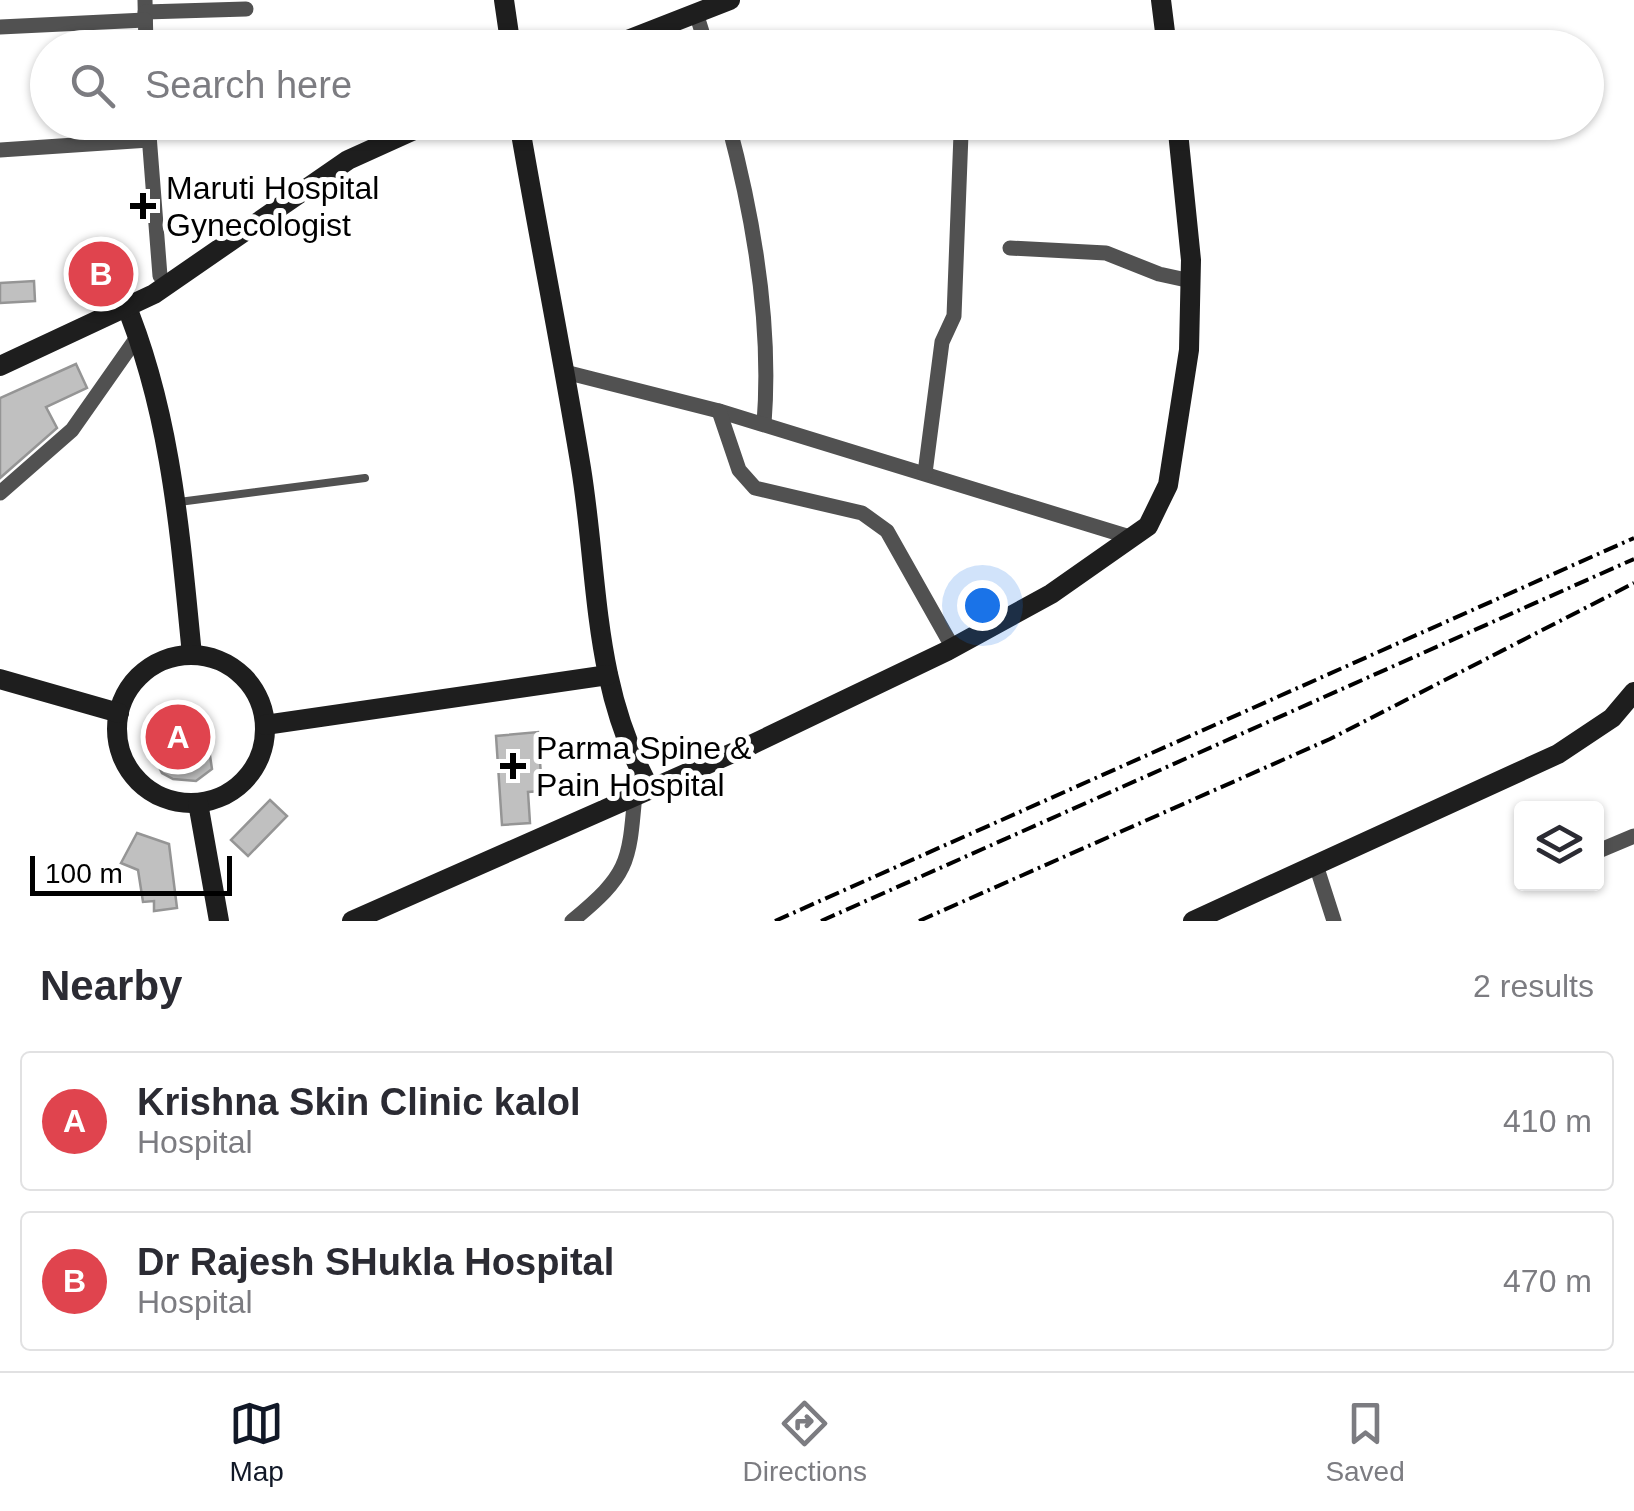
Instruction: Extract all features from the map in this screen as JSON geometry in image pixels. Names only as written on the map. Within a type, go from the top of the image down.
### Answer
[{"type":"street","points":[[504,0],[508,30]]},
{"type":"street","points":[[658,30],[730,0]]},
{"type":"street","points":[[1161,0],[1165,30]]},
{"type":"street","points":[[0,28],[145,10],[246,9]]},
{"type":"street","points":[[697,16],[701,30]]},
{"type":"street","points":[[0,150],[148,140],[160,276]]},
{"type":"street","points":[[0,366],[125,303],[342,150],[363,140]]},
{"type":"street","points":[[0,353],[154,294],[348,160],[392,140]]},
{"type":"street","points":[[522,140],[554,334],[561,346]]},
{"type":"street","points":[[533,140],[564,332],[561,346],[608,675],[616,720],[642,790],[630,854],[621,876],[572,921]]},
{"type":"street","points":[[733,140],[760,282],[767,386],[764,424]]},
{"type":"street","points":[[925,474],[942,342],[954,316],[961,140]]},
{"type":"street","points":[[352,921],[753,744],[953,648],[1051,594],[1133,538],[1157,513],[1168,485],[1189,350],[1191,280],[1179,140]]},
{"type":"street","points":[[1010,248],[1106,253],[1159,274],[1191,280]]},
{"type":"street","points":[[125,303],[167,443],[192,655]]},
{"type":"street","points":[[0,492],[72,430],[138,336]]},
{"type":"street","points":[[565,372],[720,411],[1133,538]]},
{"type":"street","points":[[720,411],[740,470],[755,488],[876,519],[887,531],[953,648]]},
{"type":"street","points":[[192,655],[226,663],[240,673],[262,706],[266,726],[262,751],[252,774],[233,791],[198,803],[161,798],[140,784],[125,763],[118,739],[119,714],[128,690],[145,671],[167,659],[192,655]]},
{"type":"street","points":[[266,726],[608,675]]},
{"type":"street","points":[[0,679],[119,714]]},
{"type":"street","points":[[1196,920],[1558,754],[1612,718],[1634,692]]},
{"type":"street","points":[[198,803],[220,921]]},
{"type":"street","points":[[1604,849],[1634,836]]},
{"type":"street","points":[[1316,865],[1334,921]]},
{"type":"lane","points":[[174,503],[365,478]]},
{"type":"building","points":[[34,281],[35,301],[0,303],[0,283]]},
{"type":"building","points":[[76,364],[87,388],[46,407],[57,428],[0,478],[0,398]]},
{"type":"building","points":[[179,716],[194,716],[196,724],[205,722],[212,769],[196,781],[173,779],[162,773],[155,759],[156,730]]},
{"type":"building","points":[[538,732],[542,791],[528,792],[530,823],[502,825],[496,736]]},
{"type":"building","points":[[270,800],[287,816],[248,856],[231,840]]},
{"type":"building","points":[[137,833],[169,844],[177,908],[154,911],[154,901],[143,902],[138,870],[121,863]]},
{"type":"railway","points":[[775,921],[1634,538]]},
{"type":"railway","points":[[821,921],[1634,559]]},
{"type":"railway","points":[[919,921],[1330,739],[1634,583]]},
{"type":"place","name":"Maruti Hospital Gynecologist","points":[[143,206]]},
{"type":"place","name":"Dr Rajesh SHukla Hospital","points":[[101,274]]},
{"type":"place","name":"Krishna Skin Clinic kalol","points":[[178,737]]},
{"type":"place","name":"Parma Spine & Pain Hospital","points":[[513,766]]}]
